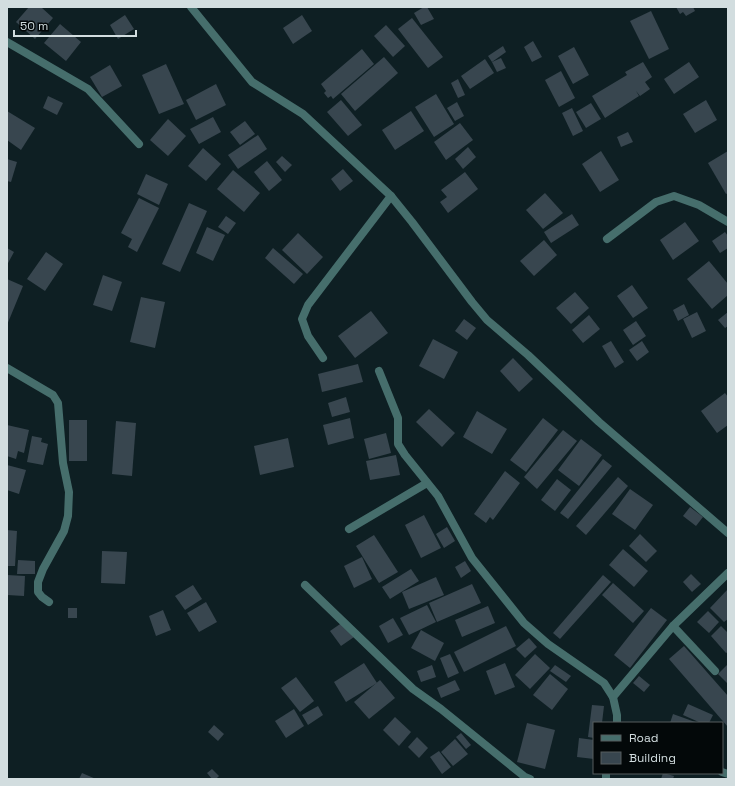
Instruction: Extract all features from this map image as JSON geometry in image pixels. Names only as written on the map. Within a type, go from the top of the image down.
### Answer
[{"type":"street","points":[[191,7],[252,82],[302,114],[391,196],[487,320],[528,355],[599,422],[728,533]]},
{"type":"street","points":[[7,42],[88,89],[139,144]]},
{"type":"street","points":[[323,358],[308,336],[302,319],[308,305],[391,196]]},
{"type":"street","points":[[607,239],[656,202],[674,196],[699,205],[728,222]]},
{"type":"street","points":[[7,368],[53,396],[58,403],[63,463],[69,492],[69,510],[64,531],[43,569],[38,582],[38,592],[49,602]]},
{"type":"street","points":[[379,371],[398,418],[398,444],[438,496],[472,558],[524,623],[548,644],[604,683],[613,697],[617,714],[617,722]]},
{"type":"street","points":[[349,529],[427,483]]},
{"type":"street","points":[[613,697],[673,626],[728,573]]},
{"type":"street","points":[[304,585],[413,689],[441,709],[525,777],[530,779]]},
{"type":"street","points":[[673,626],[716,671]]},
{"type":"building","points":[[29,7],[41,7],[53,18],[35,39],[16,22]]},
{"type":"building","points":[[424,7],[427,7],[434,19],[421,25],[414,13]]},
{"type":"building","points":[[676,7],[693,7],[695,11],[686,16],[683,12],[680,14]]},
{"type":"building","points":[[651,11],[669,49],[649,59],[630,21]]},
{"type":"building","points":[[125,15],[134,29],[118,39],[110,25]]},
{"type":"building","points":[[302,15],[312,31],[293,44],[283,28]]},
{"type":"building","points":[[412,18],[443,57],[428,68],[398,29]]},
{"type":"building","points":[[60,24],[81,42],[66,61],[44,43]]},
{"type":"building","points":[[386,25],[405,46],[393,57],[374,36]]},
{"type":"building","points":[[533,41],[542,57],[532,62],[524,47]]},
{"type":"building","points":[[503,46],[506,52],[492,62],[488,56]]},
{"type":"building","points":[[574,47],[589,75],[573,84],[558,56]]},
{"type":"building","points":[[362,49],[374,64],[333,99],[331,96],[328,98],[324,93],[326,91],[321,84]]},
{"type":"building","points":[[384,57],[398,73],[355,111],[341,94]]},
{"type":"building","points":[[501,58],[506,68],[497,72],[492,62]]},
{"type":"building","points":[[485,59],[494,73],[470,89],[461,76]]},
{"type":"building","points":[[643,62],[652,77],[645,82],[650,89],[640,96],[636,91],[639,96],[605,118],[592,96],[627,75],[625,72]]},
{"type":"building","points":[[689,62],[699,77],[674,94],[664,79]]},
{"type":"building","points":[[166,64],[184,104],[159,114],[142,75]]},
{"type":"building","points":[[110,65],[122,86],[102,97],[90,77]]},
{"type":"building","points":[[561,71],[575,98],[559,107],[545,80]]},
{"type":"building","points":[[458,79],[465,95],[458,98],[451,83]]},
{"type":"building","points":[[216,84],[226,105],[196,120],[186,100]]},
{"type":"building","points":[[436,94],[454,124],[434,137],[415,107]]},
{"type":"building","points":[[48,96],[63,103],[57,115],[43,108]]},
{"type":"building","points":[[341,100],[362,125],[348,136],[327,112]]},
{"type":"building","points":[[706,100],[717,120],[695,133],[683,114]]},
{"type":"building","points":[[457,102],[464,116],[455,121],[447,108]]},
{"type":"building","points":[[591,103],[601,119],[586,128],[576,112]]},
{"type":"building","points":[[572,108],[583,131],[573,136],[562,113]]},
{"type":"building","points":[[7,111],[35,128],[21,150],[7,140]]},
{"type":"building","points":[[411,111],[424,131],[395,150],[382,130]]},
{"type":"building","points":[[213,117],[221,132],[199,144],[190,129]]},
{"type":"building","points":[[168,119],[186,136],[168,156],[150,140]]},
{"type":"building","points":[[245,121],[255,134],[240,145],[230,132]]},
{"type":"building","points":[[460,123],[473,140],[446,160],[434,142]]},
{"type":"building","points":[[628,132],[633,142],[621,147],[617,137]]},
{"type":"building","points":[[258,135],[267,149],[238,169],[228,155]]},
{"type":"building","points":[[468,147],[476,157],[463,169],[455,159]]},
{"type":"building","points":[[203,148],[221,164],[206,181],[188,166]]},
{"type":"building","points":[[601,151],[619,180],[600,192],[582,164]]},
{"type":"building","points":[[728,151],[728,193],[726,194],[708,163]]},
{"type":"building","points":[[282,156],[292,165],[285,172],[276,162]]},
{"type":"building","points":[[7,159],[17,162],[11,182],[7,181]]},
{"type":"building","points":[[267,161],[282,180],[269,191],[254,172]]},
{"type":"building","points":[[343,169],[353,181],[340,191],[331,179]]},
{"type":"building","points":[[233,170],[260,193],[244,212],[217,189]]},
{"type":"building","points":[[465,172],[478,189],[448,213],[440,202],[447,197],[441,190]]},
{"type":"building","points":[[146,174],[168,184],[159,205],[137,194]]},
{"type":"building","points":[[545,193],[563,213],[543,229],[526,210]]},
{"type":"building","points":[[139,198],[159,208],[137,252],[128,247],[132,239],[121,233]]},
{"type":"building","points":[[189,203],[207,211],[180,272],[162,264]]},
{"type":"building","points":[[572,214],[579,225],[551,243],[544,232]]},
{"type":"building","points":[[226,216],[236,223],[228,234],[218,227]]},
{"type":"building","points":[[685,222],[699,241],[673,260],[660,240]]},
{"type":"building","points":[[207,227],[225,235],[213,261],[196,253]]},
{"type":"building","points":[[725,232],[728,236],[728,248],[720,253],[712,241]]},
{"type":"building","points":[[298,233],[323,257],[307,274],[282,250]]},
{"type":"building","points":[[544,240],[557,255],[534,276],[520,261]]},
{"type":"building","points":[[7,248],[14,252],[7,265]]},
{"type":"building","points":[[273,248],[303,274],[294,284],[265,258]]},
{"type":"building","points":[[46,252],[63,264],[45,291],[27,279]]},
{"type":"building","points":[[709,261],[728,284],[728,295],[712,309],[687,279]]},
{"type":"building","points":[[103,275],[122,282],[112,311],[93,305]]},
{"type":"building","points":[[7,279],[23,286],[7,325]]},
{"type":"building","points":[[632,285],[648,308],[633,318],[617,296]]},
{"type":"building","points":[[575,292],[589,308],[571,324],[556,308]]},
{"type":"building","points":[[141,297],[165,302],[155,348],[130,342]]},
{"type":"building","points":[[684,304],[689,315],[678,321],[673,310]]},
{"type":"building","points":[[371,311],[388,333],[355,358],[338,336]]},
{"type":"building","points":[[697,312],[706,331],[692,338],[683,319]]},
{"type":"building","points":[[728,312],[728,326],[725,328],[718,320]]},
{"type":"building","points":[[589,315],[600,329],[583,343],[572,330]]},
{"type":"building","points":[[464,319],[476,328],[467,340],[455,331]]},
{"type":"building","points":[[636,321],[646,336],[633,345],[623,330]]},
{"type":"building","points":[[433,339],[458,352],[444,379],[419,366]]},
{"type":"building","points":[[611,341],[624,362],[615,368],[602,346]]},
{"type":"building","points":[[642,341],[649,352],[637,361],[629,350]]},
{"type":"building","points":[[513,358],[533,379],[519,392],[500,371]]},
{"type":"building","points":[[358,364],[363,382],[322,392],[318,374]]},
{"type":"building","points":[[725,393],[728,397],[728,425],[717,433],[701,411]]},
{"type":"building","points":[[346,397],[350,412],[332,417],[328,403]]},
{"type":"building","points":[[429,409],[455,433],[442,447],[416,422]]},
{"type":"building","points":[[477,411],[507,429],[492,454],[463,437]]},
{"type":"building","points":[[350,418],[354,438],[328,445],[323,425]]},
{"type":"building","points":[[543,418],[558,430],[526,472],[510,460]]},
{"type":"building","points":[[69,420],[87,420],[87,461],[69,461]]},
{"type":"building","points":[[116,421],[136,423],[132,476],[112,474]]},
{"type":"building","points":[[7,425],[29,430],[24,453],[18,451],[16,459],[7,456]]},
{"type":"building","points":[[563,430],[577,441],[537,489],[524,477]]},
{"type":"building","points":[[386,433],[391,453],[369,459],[364,439]]},
{"type":"building","points":[[32,436],[42,438],[41,442],[48,444],[43,465],[27,462]]},
{"type":"building","points":[[288,438],[294,467],[260,475],[254,446]]},
{"type":"building","points":[[581,439],[602,455],[579,486],[558,470]]},
{"type":"building","points":[[396,455],[400,475],[370,480],[366,461]]},
{"type":"building","points":[[603,459],[612,466],[568,519],[560,513]]},
{"type":"building","points":[[7,465],[26,470],[19,494],[7,490]]},
{"type":"building","points":[[505,471],[520,483],[493,520],[490,517],[486,523],[474,514]]},
{"type":"building","points":[[618,477],[628,486],[586,535],[576,526]]},
{"type":"building","points":[[557,479],[571,490],[555,511],[541,500]]},
{"type":"building","points":[[630,489],[653,505],[635,530],[612,514]]},
{"type":"building","points":[[690,507],[703,517],[696,526],[683,516]]},
{"type":"building","points":[[424,515],[441,548],[421,558],[405,525]]},
{"type":"building","points":[[447,527],[455,541],[444,548],[436,534]]},
{"type":"building","points":[[7,530],[17,531],[15,566],[7,566]]},
{"type":"building","points":[[640,534],[657,551],[646,562],[629,546]]},
{"type":"building","points":[[374,535],[398,572],[379,583],[356,546]]},
{"type":"building","points":[[623,549],[648,571],[634,587],[609,565]]},
{"type":"building","points":[[102,551],[127,552],[125,584],[101,583]]},
{"type":"building","points":[[362,557],[372,579],[354,588],[344,566]]},
{"type":"building","points":[[18,560],[35,561],[35,574],[17,574]]},
{"type":"building","points":[[465,561],[471,571],[461,578],[455,567]]},
{"type":"building","points":[[411,569],[419,581],[390,599],[382,587]]},
{"type":"building","points":[[691,574],[701,584],[692,592],[683,582]]},
{"type":"building","points":[[7,575],[25,576],[24,596],[7,595]]},
{"type":"building","points":[[603,575],[611,582],[560,639],[553,633]]},
{"type":"building","points":[[436,577],[444,595],[409,609],[402,592]]},
{"type":"building","points":[[613,583],[644,611],[633,623],[602,595]]},
{"type":"building","points":[[472,584],[481,603],[437,622],[429,603]]},
{"type":"building","points":[[193,585],[202,599],[185,610],[175,596]]},
{"type":"building","points":[[728,589],[728,619],[724,622],[710,608]]},
{"type":"building","points":[[206,602],[217,622],[199,632],[187,613]]},
{"type":"building","points":[[427,605],[436,622],[409,635],[400,618]]},
{"type":"building","points":[[488,606],[495,623],[462,637],[455,620]]},
{"type":"building","points":[[68,608],[77,608],[77,618],[68,618]]},
{"type":"building","points":[[651,608],[667,620],[630,668],[614,655]]},
{"type":"building","points":[[163,610],[171,630],[156,636],[149,616]]},
{"type":"building","points":[[708,611],[719,622],[709,633],[697,622]]},
{"type":"building","points":[[393,618],[403,635],[388,643],[379,626]]},
{"type":"building","points":[[343,622],[354,637],[341,646],[330,631]]},
{"type":"building","points":[[506,626],[516,646],[464,672],[454,652]]},
{"type":"building","points":[[721,626],[728,633],[728,652],[726,653],[711,636]]},
{"type":"building","points":[[421,630],[444,643],[435,661],[411,648]]},
{"type":"building","points":[[529,638],[537,647],[525,658],[516,649]]},
{"type":"building","points":[[684,646],[728,696],[728,727],[669,659]]},
{"type":"building","points":[[450,654],[459,673],[448,678],[440,658]]},
{"type":"building","points":[[535,654],[550,668],[530,689],[515,675]]},
{"type":"building","points":[[364,663],[377,683],[346,702],[334,682]]},
{"type":"building","points":[[505,663],[515,687],[495,695],[486,671]]},
{"type":"building","points":[[728,664],[728,684],[718,674]]},
{"type":"building","points":[[432,665],[436,677],[421,682],[417,671]]},
{"type":"building","points":[[555,665],[571,676],[566,682],[550,671]]},
{"type":"building","points":[[550,674],[568,689],[552,710],[533,695]]},
{"type":"building","points":[[639,676],[650,685],[644,692],[633,683]]},
{"type":"building","points":[[296,677],[314,701],[300,712],[281,688]]},
{"type":"building","points":[[380,680],[395,698],[369,719],[354,702]]},
{"type":"building","points":[[455,680],[460,690],[441,698],[437,688]]},
{"type":"building","points":[[688,704],[713,715],[710,722],[699,722],[683,715]]},
{"type":"building","points":[[592,705],[604,706],[602,722],[593,722],[593,738],[588,737]]},
{"type":"building","points":[[318,706],[323,715],[308,725],[302,715]]},
{"type":"building","points":[[294,709],[304,726],[286,738],[275,721]]},
{"type":"building","points":[[673,714],[695,722],[670,722]]},
{"type":"building","points":[[395,717],[411,732],[399,746],[383,730]]},
{"type":"building","points":[[527,723],[555,730],[545,769],[517,762]]},
{"type":"building","points":[[214,725],[224,734],[218,741],[208,732]]},
{"type":"building","points":[[461,733],[471,745],[466,749],[456,737]]},
{"type":"building","points":[[417,737],[428,748],[419,758],[408,747]]},
{"type":"building","points":[[579,738],[593,740],[593,759],[577,757]]},
{"type":"building","points":[[455,739],[468,754],[453,766],[441,752]]},
{"type":"building","points":[[439,751],[451,767],[442,774],[430,757]]},
{"type":"building","points":[[212,769],[219,776],[216,779],[212,779],[207,773]]},
{"type":"building","points":[[82,773],[96,779],[79,779]]},
{"type":"building","points":[[663,774],[674,776],[673,779],[661,779]]}]
